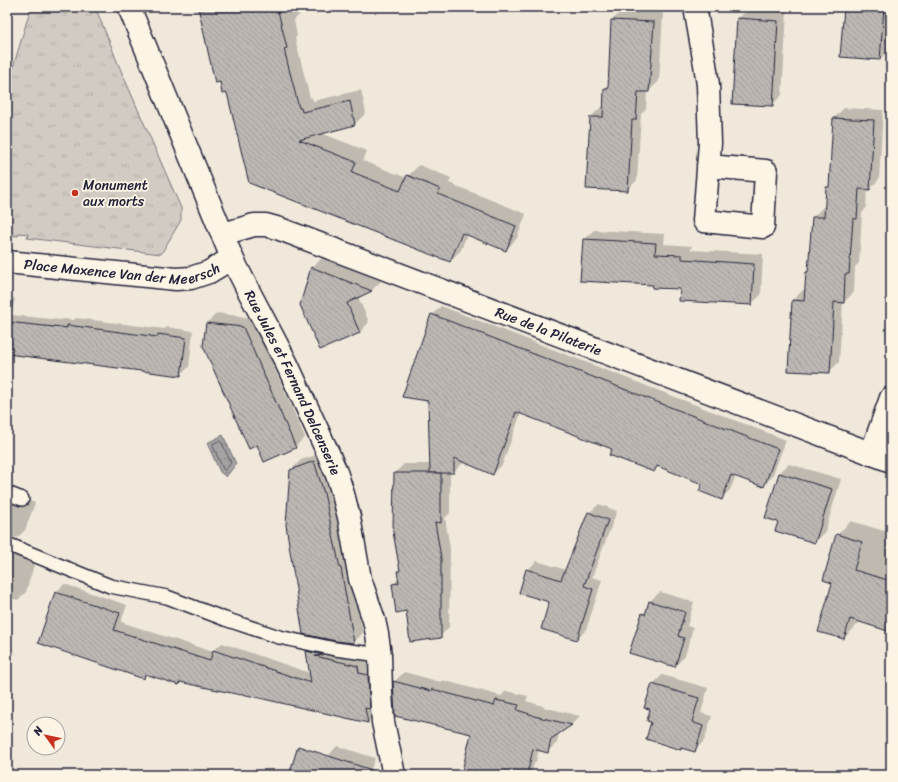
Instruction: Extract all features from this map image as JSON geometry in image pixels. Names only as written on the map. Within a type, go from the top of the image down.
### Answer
[{"type":"street","name":"Rue Jules et Fernand Delcenserie","points":[[129,7],[232,258],[286,362],[337,474],[349,517],[360,579],[374,620],[380,655],[383,722],[394,775]]},
{"type":"street","points":[[695,7],[708,85],[710,143],[708,166]]},
{"type":"street","name":"Rue de la Pilaterie","points":[[223,234],[254,225],[266,225],[280,229],[891,461]]},
{"type":"street","name":"Place Maxence Van der Meersch","points":[[7,262],[176,279],[191,278],[209,272],[232,258]]},
{"type":"street","points":[[871,454],[891,398]]},
{"type":"lane","points":[[7,493],[22,499]]},
{"type":"lane","points":[[7,544],[110,586],[167,597],[225,620],[279,638],[335,650],[380,655]]},
{"type":"green space","points":[[31,7],[95,7],[181,208],[181,220],[161,254],[27,238],[28,234],[19,233],[18,236],[7,235],[7,88]]},
{"type":"water","points":[[223,435],[236,464],[226,477],[220,472],[207,443]]},
{"type":"building","points":[[198,7],[277,7],[287,48],[284,49],[299,108],[301,108],[302,112],[350,101],[355,125],[299,140],[356,162],[352,172],[400,191],[407,175],[440,189],[438,194],[516,226],[506,251],[462,233],[450,262],[249,183],[227,93],[222,94],[220,82],[215,83]]},
{"type":"building","points":[[844,7],[884,7],[880,60],[840,57]]},
{"type":"building","points":[[737,18],[778,21],[773,106],[732,104]]},
{"type":"building","points":[[611,20],[654,22],[649,92],[638,92],[636,120],[632,120],[628,191],[586,189],[590,117],[603,117],[604,89],[608,89]]},
{"type":"building","points":[[833,118],[874,120],[870,190],[859,189],[857,219],[853,219],[849,274],[845,274],[844,303],[834,302],[830,373],[788,371],[792,300],[804,301],[806,272],[808,272],[812,217],[824,217],[826,187],[829,187]]},
{"type":"building","points":[[583,239],[656,243],[655,254],[682,255],[682,259],[754,264],[752,305],[679,301],[680,289],[652,288],[653,285],[580,281]]},
{"type":"building","points":[[311,267],[372,291],[347,303],[360,333],[320,350],[300,305]]},
{"type":"building","points":[[431,314],[778,449],[764,487],[731,475],[722,500],[699,491],[702,484],[657,466],[654,472],[609,455],[612,449],[516,412],[493,475],[454,458],[454,473],[430,473],[428,401],[402,397]]},
{"type":"building","points":[[7,322],[67,328],[67,325],[158,337],[158,334],[186,338],[181,376],[7,354]]},
{"type":"building","points":[[206,323],[243,327],[296,448],[264,462],[257,445],[249,449],[203,346]]},
{"type":"building","points":[[314,461],[324,493],[341,568],[354,643],[303,634],[286,525],[290,470]]},
{"type":"building","points":[[394,473],[441,473],[441,523],[435,522],[441,558],[441,638],[410,642],[406,611],[396,613],[392,584],[399,583],[397,571],[400,571],[393,532]]},
{"type":"building","points":[[779,473],[832,489],[815,543],[775,531],[778,522],[765,518]]},
{"type":"building","points":[[588,512],[608,520],[584,586],[593,589],[577,640],[541,629],[549,602],[519,593],[526,569],[561,580]]},
{"type":"building","points":[[836,534],[862,542],[854,570],[891,581],[891,632],[850,619],[844,639],[818,632],[832,583],[823,580]]},
{"type":"building","points":[[55,592],[120,613],[114,630],[210,661],[213,650],[311,683],[306,651],[323,655],[315,656],[358,666],[359,673],[368,675],[370,709],[365,708],[368,723],[242,694],[180,682],[179,685],[145,674],[144,679],[38,643]]},
{"type":"building","points":[[649,601],[685,612],[678,636],[684,638],[675,667],[629,653],[642,613],[645,615]]},
{"type":"building","points":[[393,681],[431,691],[432,689],[494,706],[496,700],[519,705],[517,710],[534,716],[572,725],[551,739],[548,753],[533,749],[527,775],[461,775],[471,734],[395,716]]},
{"type":"building","points":[[652,684],[699,698],[692,722],[703,726],[695,752],[681,748],[681,750],[646,739],[651,722],[647,721],[650,709],[644,708]]},
{"type":"building","points":[[298,746],[372,770],[371,775],[289,775]]},
{"type":"place","name":"Monument aux morts","points":[[75,193]]}]
